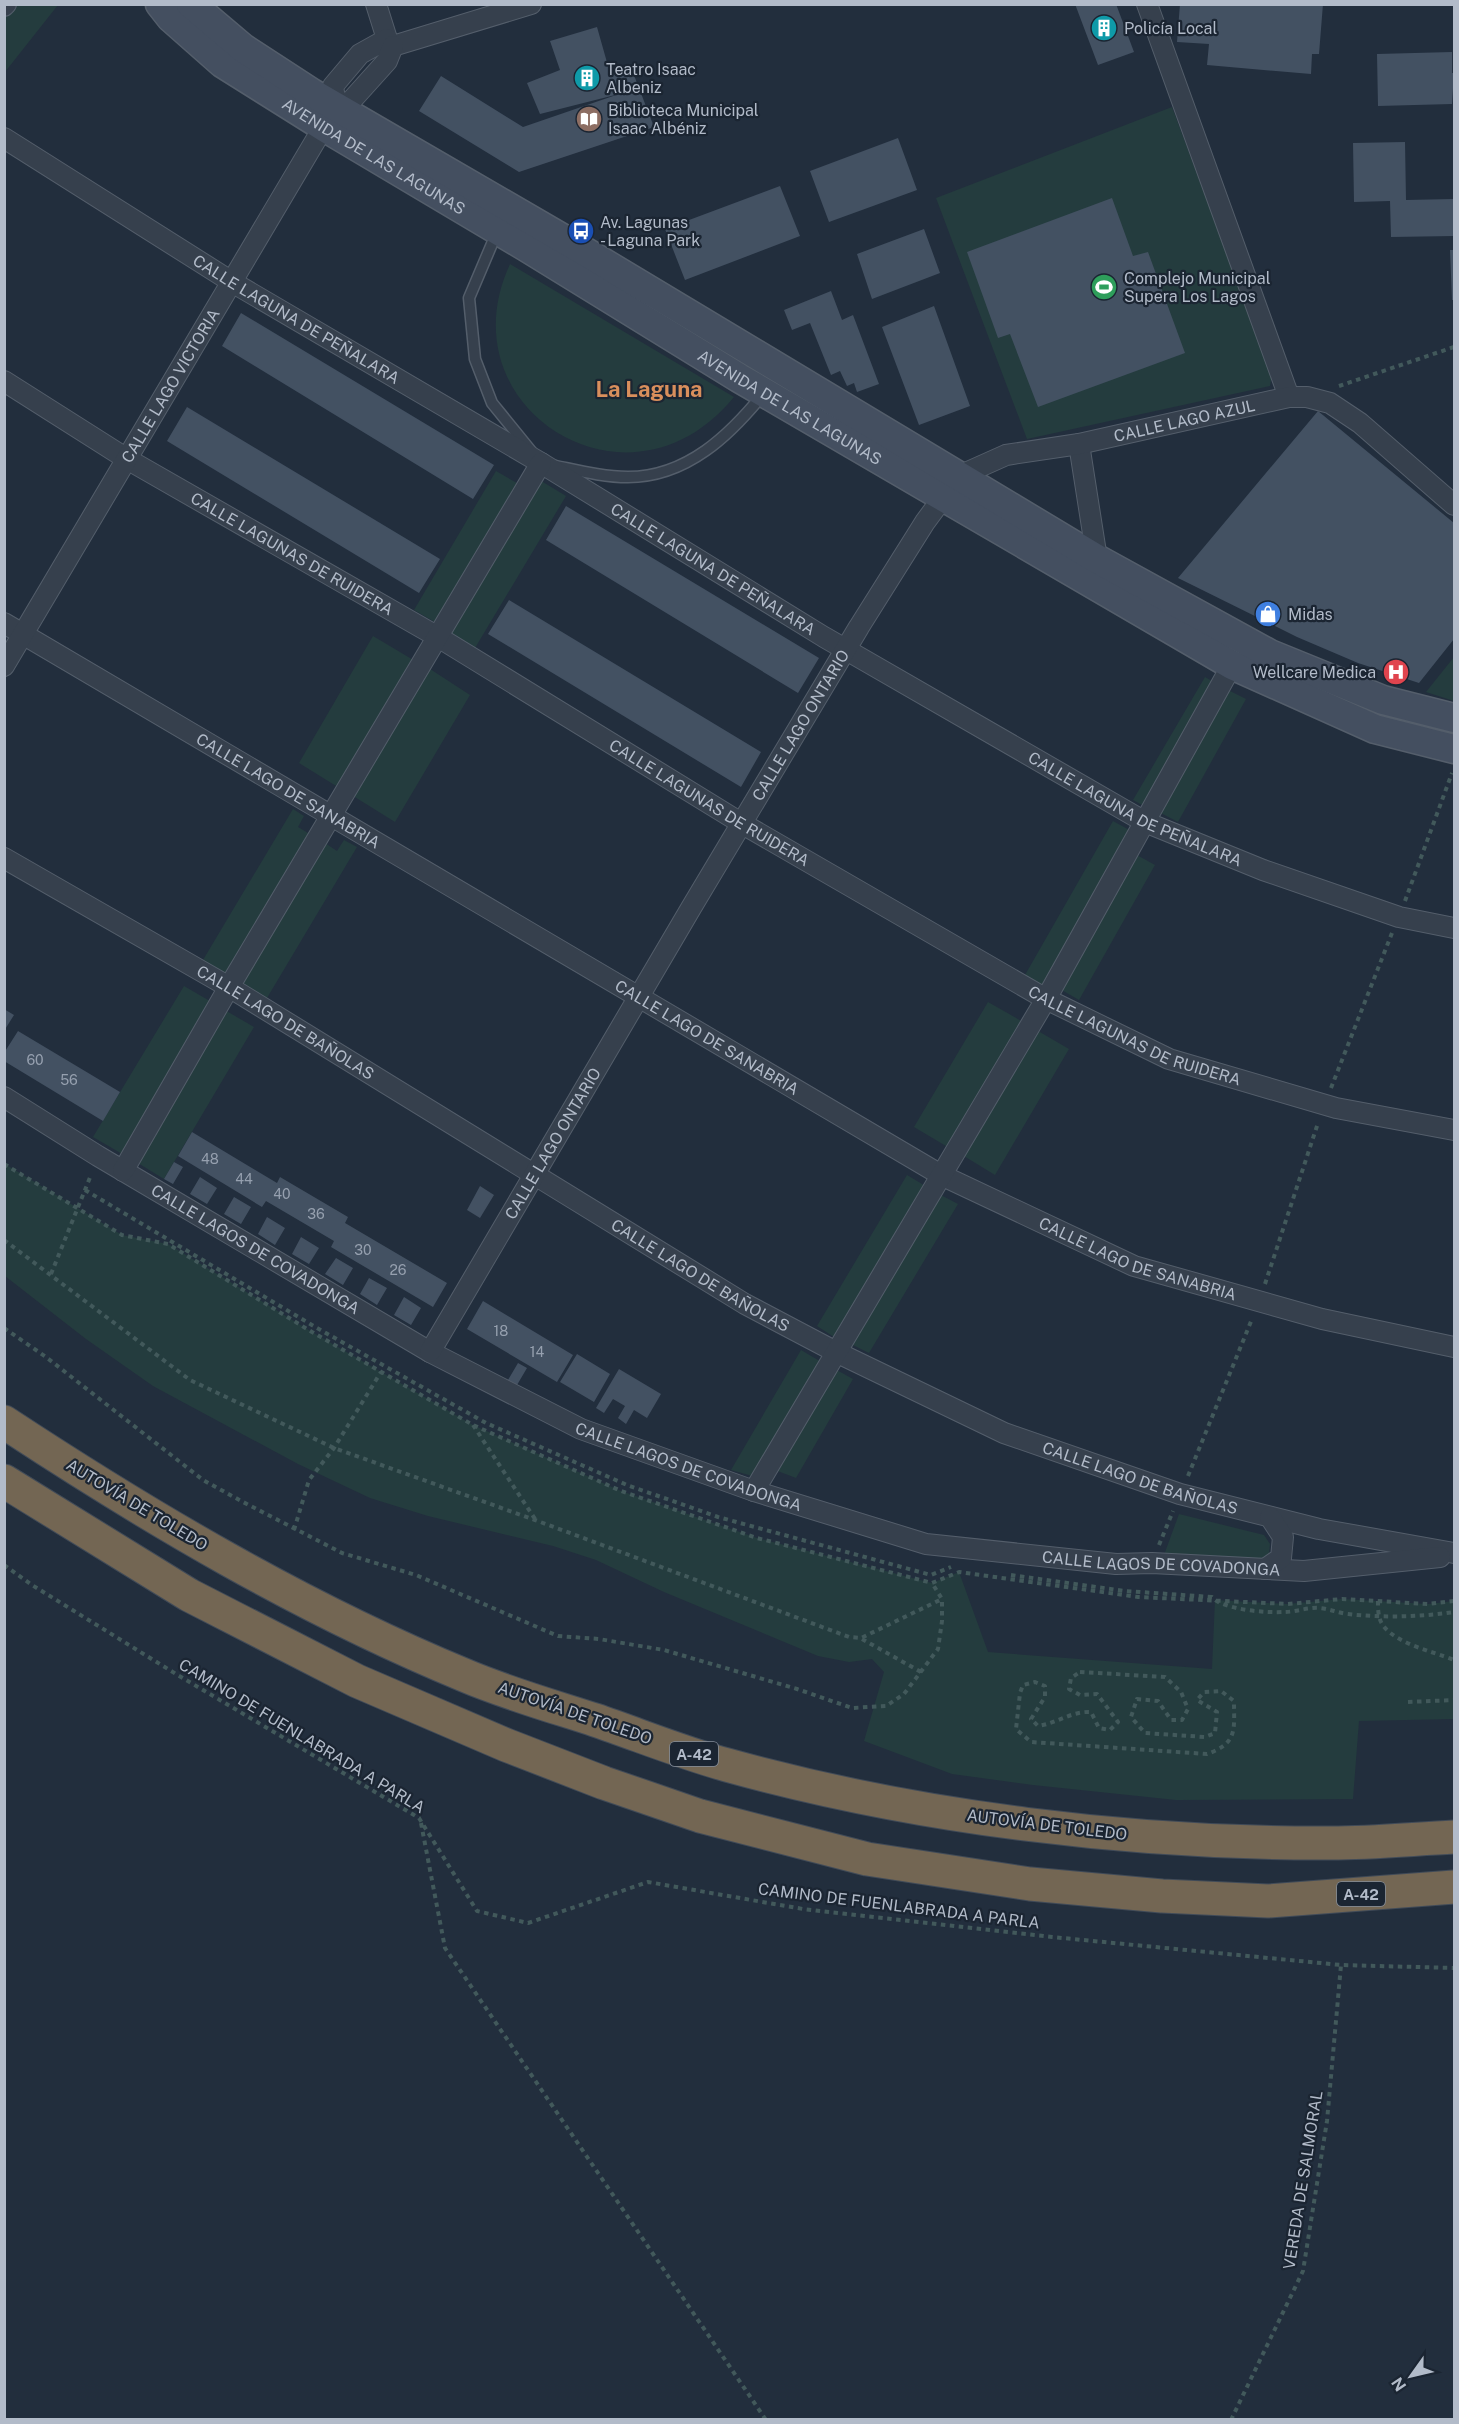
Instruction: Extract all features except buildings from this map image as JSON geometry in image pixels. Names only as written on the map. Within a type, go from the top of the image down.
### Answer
[{"type":"highway","name":"AUTOVÍA DE TOLEDO","points":[[4,1422],[96,1482],[213,1552],[350,1623],[466,1677],[725,1764],[814,1786],[957,1814],[1142,1836],[1332,1843],[1455,1836]]},
{"type":"highway","name":"A-42","points":[[4,1481],[189,1595],[357,1681],[506,1745],[604,1783],[700,1816],[867,1859],[1030,1884],[1161,1896],[1268,1900],[1455,1887]]},
{"type":"highway","points":[[1268,1900],[1455,1908]]},
{"type":"main road","name":"AVENIDA DE LAS LAGUNAS","points":[[160,4],[171,18],[222,63],[330,117],[504,219],[951,486],[1232,665],[1375,729],[1455,749]]},
{"type":"main road","name":"AVENIDA DE LAS LAGUNAS","points":[[191,4],[330,117]]},
{"type":"main road","name":"AVENIDA DE LAS LAGUNAS","points":[[504,219],[764,392],[1097,559],[1270,654],[1383,700],[1455,718]]},
{"type":"street","points":[[376,4],[390,42]]},
{"type":"street","points":[[330,117],[333,86],[360,54],[390,42],[531,4]]},
{"type":"street","points":[[1147,4],[1298,397],[1330,404],[1360,423],[1455,505]]},
{"type":"street","name":"CALLE LAGO VICTORIA","points":[[4,666],[330,117]]},
{"type":"street","name":"CALLE LAGUNA DE PEÑALARA","points":[[4,138],[232,282],[542,464],[824,637],[847,648],[1145,822],[1263,870],[1399,917],[1455,928]]},
{"type":"street","name":"CALLE LAGUNAS DE RUIDERA","points":[[4,381],[127,459],[438,637],[741,823],[1046,999],[1169,1059],[1324,1105],[1455,1130]]},
{"type":"street","name":"CALLE LAGO AZUL","points":[[951,486],[1006,455],[1079,444],[1298,397]]},
{"type":"street","points":[[1079,444],[1097,559]]},
{"type":"street","points":[[123,1171],[229,987],[542,464]]},
{"type":"street","name":"CALLE LAGO ONTARIO","points":[[430,1352],[741,823],[847,648],[951,486]]},
{"type":"street","name":"CALLE LAGO DE SANABRIA","points":[[4,623],[941,1175],[1134,1266],[1322,1319],[1455,1347]]},
{"type":"street","points":[[754,1491],[1046,999],[1232,665]]},
{"type":"street","name":"CALLE LAGO DE BAÑOLAS","points":[[4,858],[229,987],[745,1304],[836,1352],[1004,1433],[1180,1494],[1319,1529],[1455,1554]]},
{"type":"street","name":"CALLE LAGOS DE COVADONGA","points":[[4,1097],[123,1171],[430,1352],[581,1430],[754,1491],[926,1544],[1116,1563],[1304,1571],[1455,1554]]},
{"type":"street","points":[[1265,1569],[1281,1558],[1283,1537],[1270,1517]]},
{"type":"lane","points":[[504,219],[469,298],[475,359],[492,403],[542,464],[629,477],[658,474],[687,462],[713,447],[741,422],[764,392]]},
{"type":"path","points":[[1298,397],[1455,347]]},
{"type":"path","points":[[1152,1563],[1259,1301],[1324,1105],[1399,917],[1455,767]]},
{"type":"path","points":[[51,1274],[98,1156]]},
{"type":"path","points":[[4,1239],[190,1380],[334,1448],[849,1637],[861,1638],[921,1672]]},
{"type":"path","points":[[4,1328],[46,1357],[203,1480],[294,1530],[342,1553],[416,1575],[558,1636],[599,1639],[664,1650],[797,1689],[852,1708],[886,1706],[904,1694],[938,1649],[942,1599],[932,1583]]},
{"type":"path","points":[[294,1530],[309,1480],[334,1448],[381,1372]]},
{"type":"path","points":[[473,1425],[535,1520]]},
{"type":"path","name":"CAMINO DE FUENLABRADA A PARLA","points":[[4,1565],[32,1585],[176,1674],[419,1818],[477,1911],[528,1923],[648,1882],[803,1909],[1052,1937],[1341,1965],[1455,1968]]},
{"type":"path","points":[[861,1638],[942,1599]]},
{"type":"path","points":[[1215,1600],[1231,1607],[1283,1612],[1318,1608],[1348,1614],[1378,1616],[1430,1616],[1455,1612]]},
{"type":"path","points":[[1378,1601],[1378,1616],[1382,1624],[1397,1638],[1455,1660]]},
{"type":"path","points":[[1080,1672],[1165,1677],[1181,1692],[1188,1709],[1182,1720],[1171,1720],[1158,1701],[1137,1699],[1131,1718],[1145,1733],[1204,1737],[1215,1733],[1217,1712],[1197,1700],[1204,1692],[1221,1691],[1234,1701],[1234,1734],[1223,1748],[1207,1754],[1031,1742],[1016,1729],[1020,1693],[1023,1685],[1035,1682],[1046,1686],[1045,1697],[1031,1719],[1038,1726],[1054,1723],[1077,1711],[1091,1712],[1099,1728],[1110,1730],[1118,1722],[1104,1702],[1097,1695],[1080,1695],[1069,1689],[1071,1678],[1080,1672]]},
{"type":"path","points":[[1408,1702],[1455,1700]]},
{"type":"path","points":[[419,1818],[445,1948],[766,2420]]},
{"type":"path","name":"VEREDA DE SALMORAL","points":[[1231,2420],[1304,2271],[1327,2121],[1341,1965]]},
{"type":"green space","points":[[13,5],[58,5],[5,72],[4,16]]},
{"type":"green space","name":"Complejo Municipal Supera Los Lagos","points":[[1172,107],[1272,375],[1270,386],[1027,439],[936,198]]},
{"type":"green space","points":[[510,264],[734,397],[691,434],[645,451],[599,450],[558,433],[524,403],[502,364],[496,316]]},
{"type":"green space","points":[[496,471],[522,486],[440,625],[414,610]]},
{"type":"green space","points":[[538,479],[566,496],[475,648],[448,631]]},
{"type":"green space","points":[[373,636],[415,661],[341,789],[299,763]]},
{"type":"green space","points":[[1454,657],[1454,701],[1426,692]]},
{"type":"green space","points":[[427,667],[470,695],[395,822],[350,794]]},
{"type":"green space","points":[[1205,677],[1217,684],[1146,807],[1133,800]]},
{"type":"green space","points":[[1226,689],[1246,699],[1178,822],[1157,811]]},
{"type":"green space","points":[[293,809],[304,816],[298,827],[313,836],[230,976],[203,960]]},
{"type":"green space","points":[[1113,821],[1133,832],[1045,987],[1025,975]]},
{"type":"green space","points":[[344,840],[357,847],[267,998],[239,981],[322,841],[337,851]]},
{"type":"green space","points":[[1135,854],[1155,865],[1079,1000],[1060,989]]},
{"type":"green space","points":[[184,986],[215,1004],[124,1155],[93,1137]]},
{"type":"green space","points":[[988,1002],[1025,1023],[951,1149],[914,1127]]},
{"type":"green space","points":[[223,1009],[254,1027],[164,1179],[133,1160]]},
{"type":"green space","points":[[1033,1028],[1069,1049],[995,1175],[959,1153]]},
{"type":"green space","points":[[5,1164],[122,1235],[168,1244],[312,1332],[473,1425],[621,1491],[757,1538],[932,1583],[959,1572],[988,1652],[1212,1669],[1215,1600],[1287,1604],[1342,1599],[1428,1604],[1454,1601],[1454,1719],[1359,1721],[1353,1799],[1176,1800],[1033,1785],[952,1774],[864,1741],[884,1672],[872,1659],[849,1662],[818,1656],[664,1592],[596,1560],[553,1546],[428,1516],[370,1498],[298,1464],[153,1386],[86,1339],[5,1276]]},
{"type":"green space","points":[[907,1175],[927,1187],[837,1339],[817,1326]]},
{"type":"green space","points":[[937,1193],[958,1204],[869,1353],[849,1343]]},
{"type":"green space","points":[[801,1350],[823,1363],[756,1477],[731,1470]]},
{"type":"green space","points":[[833,1368],[853,1379],[796,1478],[775,1470]]},
{"type":"green space","points":[[1179,1514],[1264,1535],[1270,1544],[1269,1553],[1262,1559],[1164,1555]]},
{"type":"place","name":"Policía Local","points":[[1104,28]]},
{"type":"place","name":"Teatro Isaac Albeniz","points":[[587,78]]},
{"type":"place","name":"Biblioteca Municipal Isaac Albéniz","points":[[589,119]]},
{"type":"place","name":"Av. Lagunas - Laguna Park","points":[[581,231]]},
{"type":"place","name":"Complejo Municipal Supera Los Lagos","points":[[1104,287]]},
{"type":"place","name":"Midas","points":[[1268,614]]},
{"type":"place","name":"Wellcare Medica","points":[[1396,672]]},
{"type":"district","name":"La Laguna","points":[[649,389]]}]
